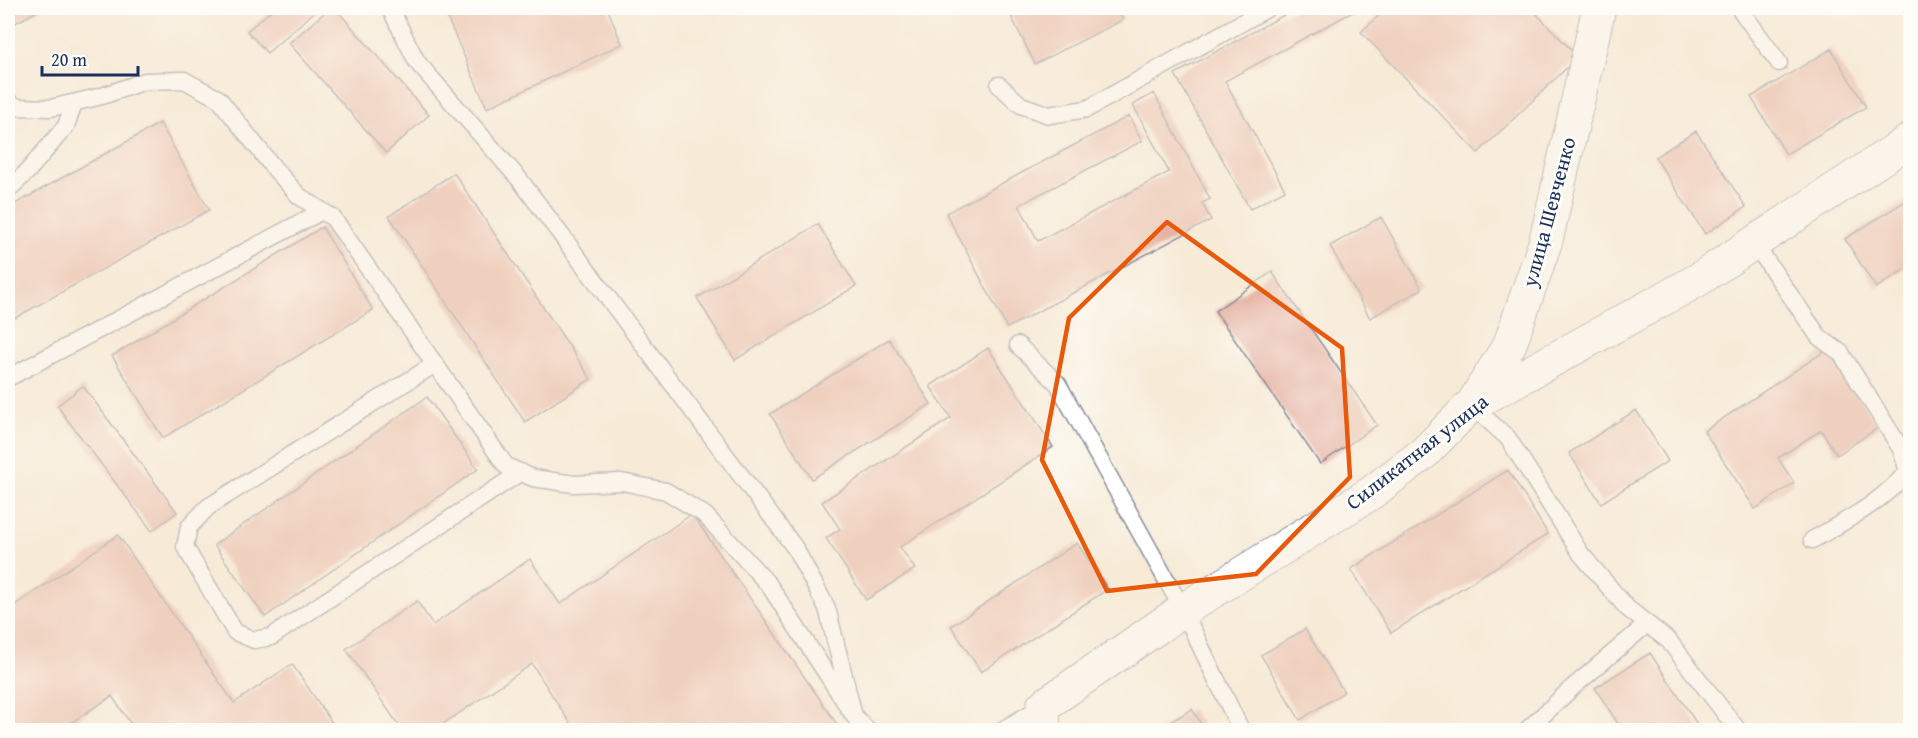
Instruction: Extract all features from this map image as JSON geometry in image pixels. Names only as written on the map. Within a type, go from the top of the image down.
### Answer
[{"type":"street","name":"улица Шевченко","points":[[1471,405],[1510,344],[1546,240],[1599,8]]},
{"type":"street","name":"Силикатная улица","points":[[1043,718],[1183,610],[1371,493],[1424,453],[1471,405],[1696,281],[1911,140]]},
{"type":"lane","points":[[390,8],[417,62],[520,180],[795,548],[827,608],[854,717]]},
{"type":"lane","points":[[999,85],[1021,105],[1049,115],[1087,109],[1268,8]]},
{"type":"lane","points":[[1739,8],[1779,63]]},
{"type":"lane","points":[[8,102],[18,107],[51,108],[102,96],[145,81],[184,80],[219,99],[299,196],[333,218],[506,466],[533,478],[574,484],[622,482],[666,491],[705,515],[770,585],[854,717],[867,730]]},
{"type":"lane","points":[[8,190],[27,172],[66,126],[74,103]]},
{"type":"lane","points":[[8,378],[322,211]]},
{"type":"lane","points":[[1754,243],[1819,337],[1841,353],[1901,449],[1908,471],[1896,485],[1868,508],[1812,540]]},
{"type":"lane","points":[[1018,345],[1058,384],[1183,610],[1241,730]]},
{"type":"lane","points":[[435,364],[208,507],[189,526],[184,547],[235,632],[254,640],[271,636],[520,472]]},
{"type":"lane","points":[[1471,405],[1508,438],[1581,554],[1627,608],[1669,641],[1738,730]]},
{"type":"lane","points":[[1528,730],[1573,687],[1647,624]]},
{"type":"lane","points":[[1002,730],[1043,718]]},
{"type":"highlighted area","points":[[1167,222],[1342,348],[1350,477],[1256,574],[1107,591],[1042,460],[1069,318]]},
{"type":"building","points":[[8,8],[43,8],[8,27]]},
{"type":"building","points":[[274,8],[319,8],[267,53],[247,31]]},
{"type":"building","points":[[330,8],[335,8],[429,115],[386,153],[289,43]]},
{"type":"building","points":[[443,8],[607,8],[622,44],[487,108]]},
{"type":"building","points":[[1007,8],[1117,8],[1123,20],[1035,64]]},
{"type":"building","points":[[1297,8],[1360,8],[1225,81],[1285,190],[1250,209],[1175,74]]},
{"type":"building","points":[[1387,8],[1531,8],[1578,57],[1478,153],[1361,32]]},
{"type":"building","points":[[1831,49],[1866,107],[1786,154],[1751,97]]},
{"type":"building","points":[[1154,93],[1210,199],[1202,203],[1211,220],[1007,328],[946,213],[1129,116],[1142,141],[1019,205],[1038,241],[1169,172],[1133,105]]},
{"type":"building","points":[[160,123],[209,210],[8,322],[8,208]]},
{"type":"building","points":[[1696,131],[1746,207],[1705,234],[1655,157]]},
{"type":"building","points":[[454,173],[591,379],[525,422],[389,216]]},
{"type":"building","points":[[1910,198],[1910,266],[1876,288],[1845,239]]},
{"type":"building","points":[[1381,217],[1422,289],[1370,318],[1330,246]]},
{"type":"building","points":[[818,224],[856,286],[735,360],[697,298]]},
{"type":"building","points":[[322,227],[373,310],[163,438],[112,356]]},
{"type":"building","points":[[1272,272],[1377,425],[1320,464],[1215,311]]},
{"type":"building","points":[[889,339],[931,404],[812,479],[770,414]]},
{"type":"building","points":[[988,348],[1053,447],[900,547],[915,569],[866,600],[826,538],[840,529],[822,502],[951,418],[930,386]]},
{"type":"building","points":[[1828,349],[1879,427],[1837,455],[1821,430],[1778,458],[1794,483],[1755,509],[1704,431]]},
{"type":"building","points":[[83,386],[177,512],[152,531],[57,406]]},
{"type":"building","points":[[427,397],[478,469],[265,617],[214,545]]},
{"type":"building","points":[[1636,410],[1668,461],[1601,503],[1569,453]]},
{"type":"building","points":[[1508,470],[1548,534],[1391,633],[1351,569]]},
{"type":"building","points":[[692,514],[841,730],[566,730],[572,726],[532,664],[434,730],[402,730],[346,649],[417,601],[433,625],[530,559],[560,604]]},
{"type":"building","points":[[118,535],[234,703],[292,664],[337,730],[135,730],[112,696],[60,730],[8,730],[8,610]]},
{"type":"building","points":[[1077,543],[1108,589],[981,672],[951,626]]},
{"type":"building","points":[[1305,629],[1344,692],[1300,720],[1261,655]]},
{"type":"building","points":[[1650,653],[1701,730],[1622,730],[1595,688]]},
{"type":"building","points":[[1192,709],[1205,730],[1157,730]]}]
